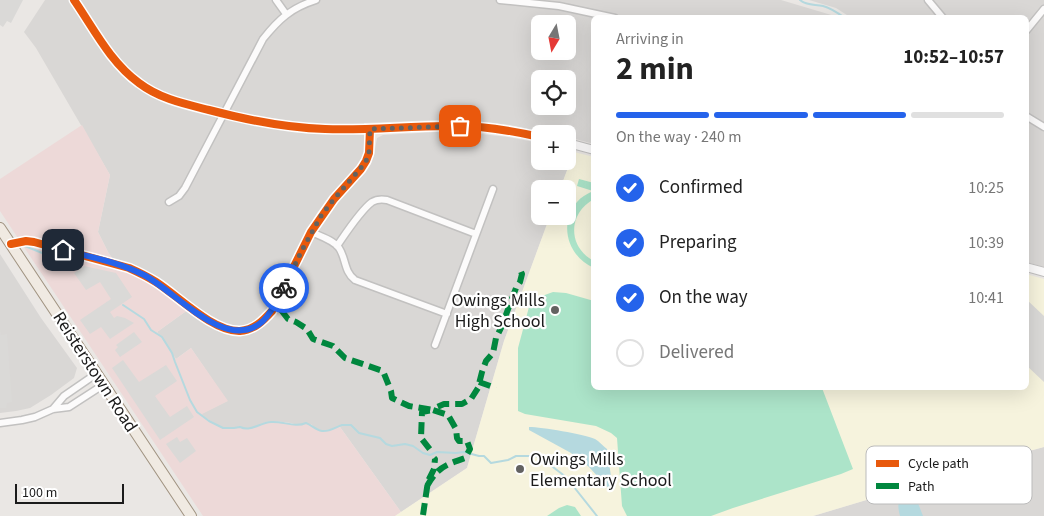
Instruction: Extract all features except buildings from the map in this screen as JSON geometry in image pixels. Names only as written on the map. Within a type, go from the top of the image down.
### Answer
[{"type":"main road","name":"Reisterstown Road","points":[[0,228],[191,516]]},
{"type":"street","points":[[74,0],[116,62],[140,84],[164,97],[258,122],[300,128],[325,130],[460,126],[531,135]]},
{"type":"street","points":[[276,0],[286,14]]},
{"type":"street","points":[[169,202],[179,196],[185,188],[263,39],[272,27],[286,14],[316,0]]},
{"type":"street","points":[[500,0],[559,6],[601,15]]},
{"type":"street","points":[[928,0],[940,15]]},
{"type":"street","points":[[1029,27],[1044,9]]},
{"type":"street","points":[[1029,118],[1044,127]]},
{"type":"street","points":[[11,244],[26,241],[34,242],[129,268],[158,283],[195,312],[210,321],[230,330],[239,331],[256,326],[272,311],[311,232],[334,199],[366,161],[369,153],[370,129]]},
{"type":"street","points":[[576,145],[591,149]]},
{"type":"street","points":[[435,345],[493,189]]},
{"type":"street","points":[[337,246],[364,210],[372,203],[381,199],[476,234]]},
{"type":"street","points":[[311,232],[337,246],[341,251],[349,274],[355,280],[447,314]]},
{"type":"street","points":[[1029,268],[1044,272]]},
{"type":"street","points":[[53,409],[64,396],[96,374]]},
{"type":"street","points":[[0,423],[22,420],[53,409],[69,407],[104,385]]},
{"type":"shaded area","points":[[0,0],[23,0],[11,23],[7,21],[3,27],[0,25]]},
{"type":"shaded area","points":[[45,0],[781,0],[831,15],[591,15],[591,143],[576,139],[576,125],[531,125],[531,129],[483,122],[436,120],[364,123],[364,151],[358,166],[317,213],[298,248],[270,309],[255,324],[239,329],[221,324],[114,261],[98,232],[110,175],[36,48],[24,32]]},
{"type":"shaded area","points":[[809,0],[1044,0],[1044,267],[1029,263],[1029,15],[847,15],[836,8]]},
{"type":"shaded area","points":[[82,125],[110,175],[98,232],[108,252],[119,269],[142,277],[189,309],[157,332],[176,359],[191,348],[228,401],[202,414],[204,417],[223,428],[254,428],[266,422],[275,421],[297,425],[311,424],[323,431],[340,427],[401,512],[395,516],[203,516],[0,211],[0,179]]},
{"type":"shaded area","points":[[436,132],[481,134],[531,141],[531,170],[567,170],[563,180],[531,180],[531,225],[547,225],[504,341],[467,468],[401,512],[340,427],[323,431],[311,424],[297,425],[275,421],[266,422],[254,428],[223,428],[204,417],[201,414],[227,401],[191,348],[176,359],[157,332],[189,309],[209,323],[248,332],[257,330],[268,322],[286,296],[306,252],[324,220],[365,173],[371,164],[377,138],[383,135]]},
{"type":"shaded area","name":"Owings Mills High School","points":[[576,152],[591,156],[591,390],[1029,390],[1029,275],[1044,279],[1044,447],[1032,450],[1032,446],[866,446],[866,500],[813,516],[395,516],[467,468],[504,341],[547,225],[576,225],[576,180],[563,180],[567,170],[576,170]]},
{"type":"shaded area","points":[[0,254],[41,318],[77,368],[74,378],[30,408],[0,413]]},
{"type":"shaded area","points":[[84,266],[116,273],[132,297],[110,312],[114,318],[117,316],[125,318],[134,323],[110,339],[101,327],[90,334],[80,320],[111,299],[100,282],[86,290],[74,273]]},
{"type":"shaded area","points":[[1029,302],[1044,316],[1044,382],[1029,368]]},
{"type":"shaded area","points":[[0,330],[1,335],[7,334],[12,402],[7,403],[6,408],[0,408]]},
{"type":"shaded area","points":[[134,332],[142,342],[120,357],[115,350],[118,347],[116,345]]},
{"type":"shaded area","points":[[123,360],[139,382],[166,365],[177,381],[155,396],[170,417],[187,406],[194,417],[160,440],[112,368]]},
{"type":"shaded area","points":[[177,437],[180,442],[187,438],[196,451],[180,463],[166,444]]},
{"type":"shaded area","points":[[1044,447],[1044,516],[813,516],[866,500],[866,504],[1032,504],[1032,450]]},
{"type":"green space","points":[[579,179],[591,182],[591,190],[577,186]]},
{"type":"green space","points":[[591,192],[591,201],[585,205],[576,219],[576,204]]},
{"type":"green space","points":[[568,225],[575,225],[575,239],[585,255],[591,259],[591,266],[585,263],[572,248]]},
{"type":"green space","points":[[553,292],[566,293],[591,300],[591,390],[823,390],[853,469],[711,516],[627,516],[622,506],[617,438],[596,426],[525,414],[518,411],[518,348],[529,307],[542,296]]},
{"type":"green space","points":[[567,505],[575,507],[581,516],[547,516],[559,508]]},
{"type":"water","points":[[529,427],[572,433],[598,441],[607,449],[612,483],[611,490],[589,467],[571,453],[529,430]]},
{"type":"water","points":[[899,504],[918,504],[923,516],[900,516]]},
{"type":"waterway","points":[[800,0],[808,4],[829,8],[840,15]]},
{"type":"waterway","points":[[25,246],[47,255]]},
{"type":"waterway","points":[[123,305],[144,319],[151,330],[162,337],[172,353],[190,400],[197,412],[223,428],[251,428],[275,422],[298,425],[306,423],[317,430],[325,431],[342,425],[351,425],[359,433],[380,438],[386,444],[392,446],[405,444],[430,455],[437,452],[464,452],[484,456],[491,463],[508,460],[516,456],[536,456],[566,477],[597,516]]},
{"type":"marked path","points":[[427,486],[435,475],[447,465],[465,458],[470,449],[467,441],[459,441],[457,438],[456,429],[448,415],[433,410],[444,404],[462,404],[471,399],[478,388],[486,361],[493,353],[496,338],[520,282],[522,274],[519,267]]},
{"type":"marked path","points":[[281,310],[288,319],[307,329],[313,339],[333,346],[345,358],[383,371],[392,398],[409,406],[433,410],[422,412],[421,438],[432,452]]},
{"type":"marked path","points":[[479,382],[496,388]]},
{"type":"marked path","points":[[423,515],[428,481],[434,469],[434,458]]},
{"type":"cycle path","points":[[74,0],[111,55],[129,75],[147,89],[182,103],[223,114],[296,127],[374,129],[467,126],[499,129],[531,135]]},
{"type":"cycle path","points":[[11,244],[26,241],[34,242],[129,268],[156,282],[207,320],[230,330],[250,329],[272,311],[311,232],[334,199],[366,161],[369,153],[370,129]]},
{"type":"way so far","points":[[284,288],[311,232],[321,216],[366,161],[369,153],[370,129],[460,126]]},
{"type":"place","name":"Owings Mills High School","points":[[555,310]]},
{"type":"place","name":"Owings Mills Elementary School","points":[[520,469]]},
{"type":"route","points":[[63,250],[129,268],[143,274],[158,283],[195,312],[230,330],[247,330],[263,321],[272,311],[284,288]]}]
